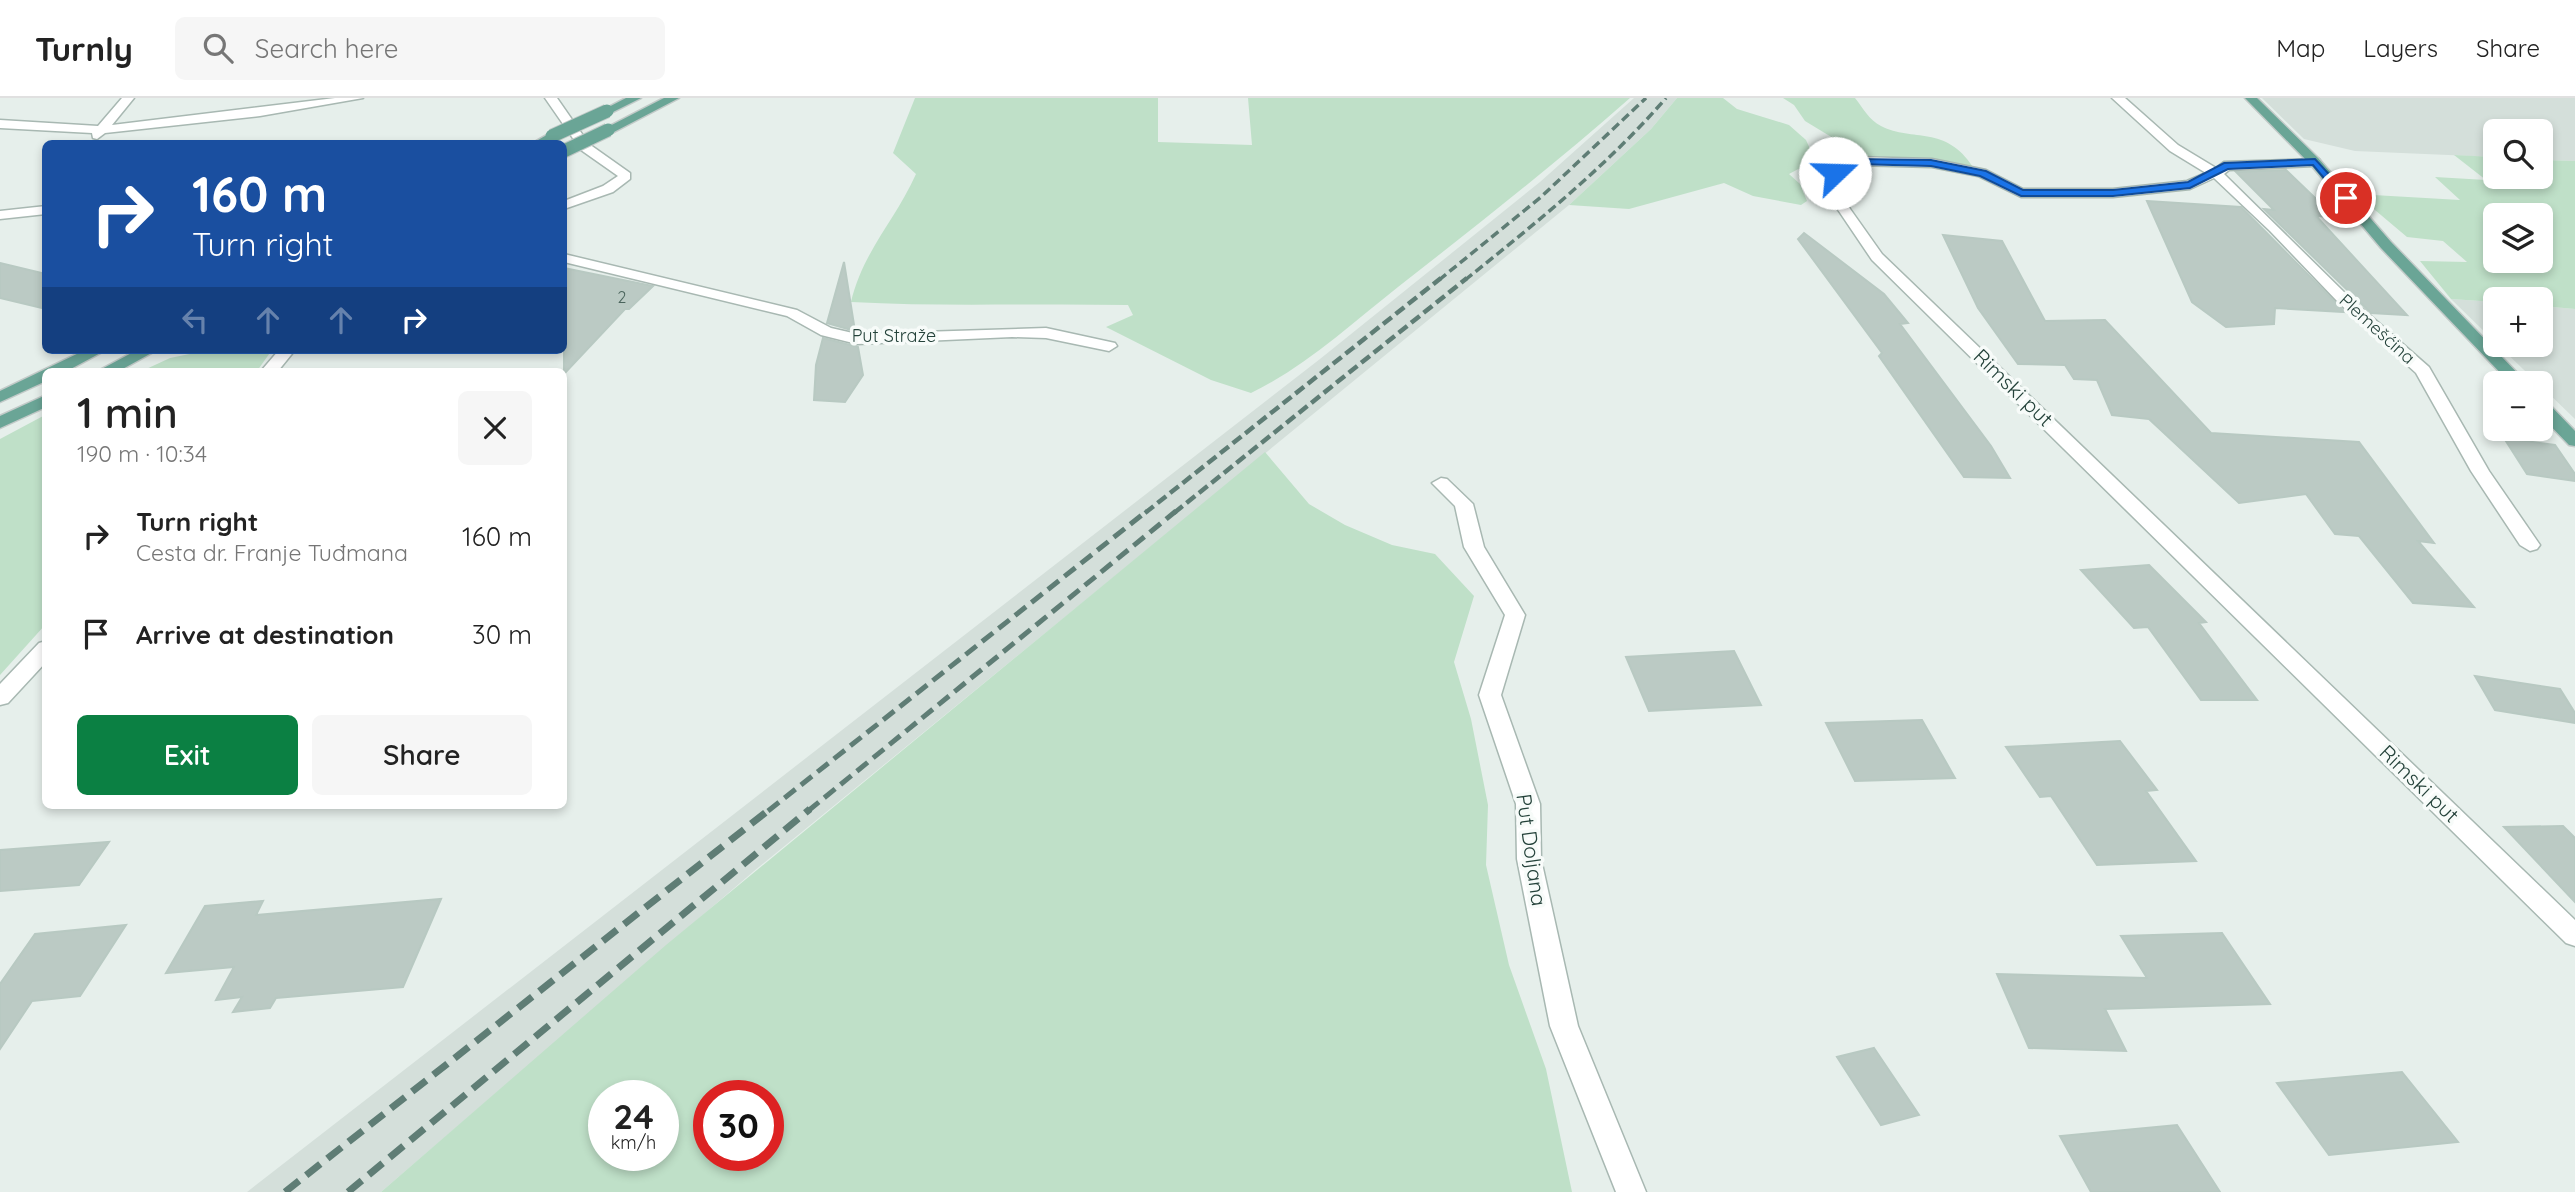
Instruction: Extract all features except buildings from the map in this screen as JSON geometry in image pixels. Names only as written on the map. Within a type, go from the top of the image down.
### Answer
[{"type":"main road","points":[[544,140],[635,98]]},
{"type":"main road","points":[[567,150],[673,98]]},
{"type":"main road","points":[[2251,98],[2315,162],[2386,245],[2507,371]]},
{"type":"main road","points":[[60,368],[90,354]]},
{"type":"main road","points":[[112,368],[141,354]]},
{"type":"main road","points":[[0,397],[42,377]]},
{"type":"main road","points":[[0,423],[42,402]]},
{"type":"main road","points":[[2553,418],[2575,441]]},
{"type":"street","points":[[94,140],[99,130],[128,98]]},
{"type":"street","points":[[0,124],[99,130],[260,113],[357,98]]},
{"type":"street","points":[[551,98],[584,147],[626,176],[608,189],[567,204]]},
{"type":"street","name":"Plemešćina","points":[[2118,98],[2174,148],[2216,173],[2275,228],[2344,300],[2423,370],[2480,471],[2530,545]]},
{"type":"street","name":"Rimski put","points":[[2315,162],[2224,166],[2216,173],[2190,185],[2126,191],[2021,193],[1983,173],[1931,163],[1854,161],[1840,165],[1830,188],[1877,257],[2575,936]]},
{"type":"street","points":[[0,215],[42,210]]},
{"type":"street","name":"Put Straže","points":[[567,259],[792,313],[825,332],[858,339],[1012,332],[1046,333],[1109,346]]},
{"type":"street","points":[[272,368],[284,354]]},
{"type":"street","name":"Put Doljana","points":[[1441,483],[1464,504],[1474,547],[1515,615],[1490,695],[1528,804],[1529,859],[1564,1026],[1631,1192]]},
{"type":"street","points":[[0,698],[42,652]]},
{"type":"shaded area","points":[[1634,98],[1677,98],[1651,129],[1569,205],[754,871],[381,1192],[247,1192],[1320,359],[1540,182]]},
{"type":"shaded area","points":[[2262,98],[2575,98],[2575,161],[2553,160],[2553,119],[2483,119],[2483,156],[2355,151],[2304,139]]},
{"type":"shaded area","points":[[2451,299],[2483,301],[2483,330]]},
{"type":"shaded area","points":[[2553,307],[2575,309],[2575,419],[2553,398],[2553,371],[2525,371],[2510,357],[2553,357]]},
{"type":"green space","points":[[915,98],[1158,98],[1158,142],[1252,145],[1248,98],[1630,98],[1573,147],[1327,344],[1290,371],[1251,393],[1211,380],[1106,327],[1133,315],[1128,305],[851,302],[871,251],[916,174],[893,153]]},
{"type":"green space","points":[[1677,98],[1723,98],[1737,109],[1789,125],[1806,140],[1815,160],[1789,174],[1800,184],[1807,201],[1801,205],[1753,196],[1724,183],[1629,209],[1569,205],[1651,129]]},
{"type":"green space","points":[[1783,98],[1855,98],[1881,126],[1952,145],[1973,167],[1921,158],[1866,158],[1805,121],[1794,105]]},
{"type":"green space","points":[[2454,155],[2483,156],[2483,178]]},
{"type":"green space","points":[[2553,160],[2575,161],[2575,309],[2553,307],[2553,287],[2483,287],[2483,301],[2451,299],[2420,261],[2467,262],[2443,241],[2407,237],[2356,194],[2460,200],[2435,177],[2483,180],[2483,189],[2553,189]]},
{"type":"green space","points":[[190,354],[269,354],[259,368],[148,368],[170,358]]},
{"type":"green space","points":[[42,417],[42,628],[0,675],[0,439]]},
{"type":"green space","points":[[1265,452],[1309,504],[1345,525],[1392,545],[1435,554],[1474,596],[1454,662],[1471,719],[1488,805],[1486,865],[1509,965],[1546,1069],[1572,1192],[381,1192],[666,945]]},
{"type":"railway","points":[[1439,280],[1541,197],[1646,98]]},
{"type":"railway","points":[[1465,280],[1595,171],[1666,98]]},
{"type":"railway","points":[[1145,513],[1441,278]]},
{"type":"railway","points":[[1174,513],[1467,278]]},
{"type":"railway","points":[[768,811],[1147,511]]},
{"type":"railway","points":[[808,811],[1176,511]]},
{"type":"railway","points":[[285,1192],[770,809]]},
{"type":"railway","points":[[348,1192],[810,809]]},
{"type":"route","points":[[1835,173],[1840,165],[1854,161],[1931,163],[1983,173],[2021,193],[2113,193],[2190,185],[2222,170],[2224,166],[2315,162],[2346,198]]}]
